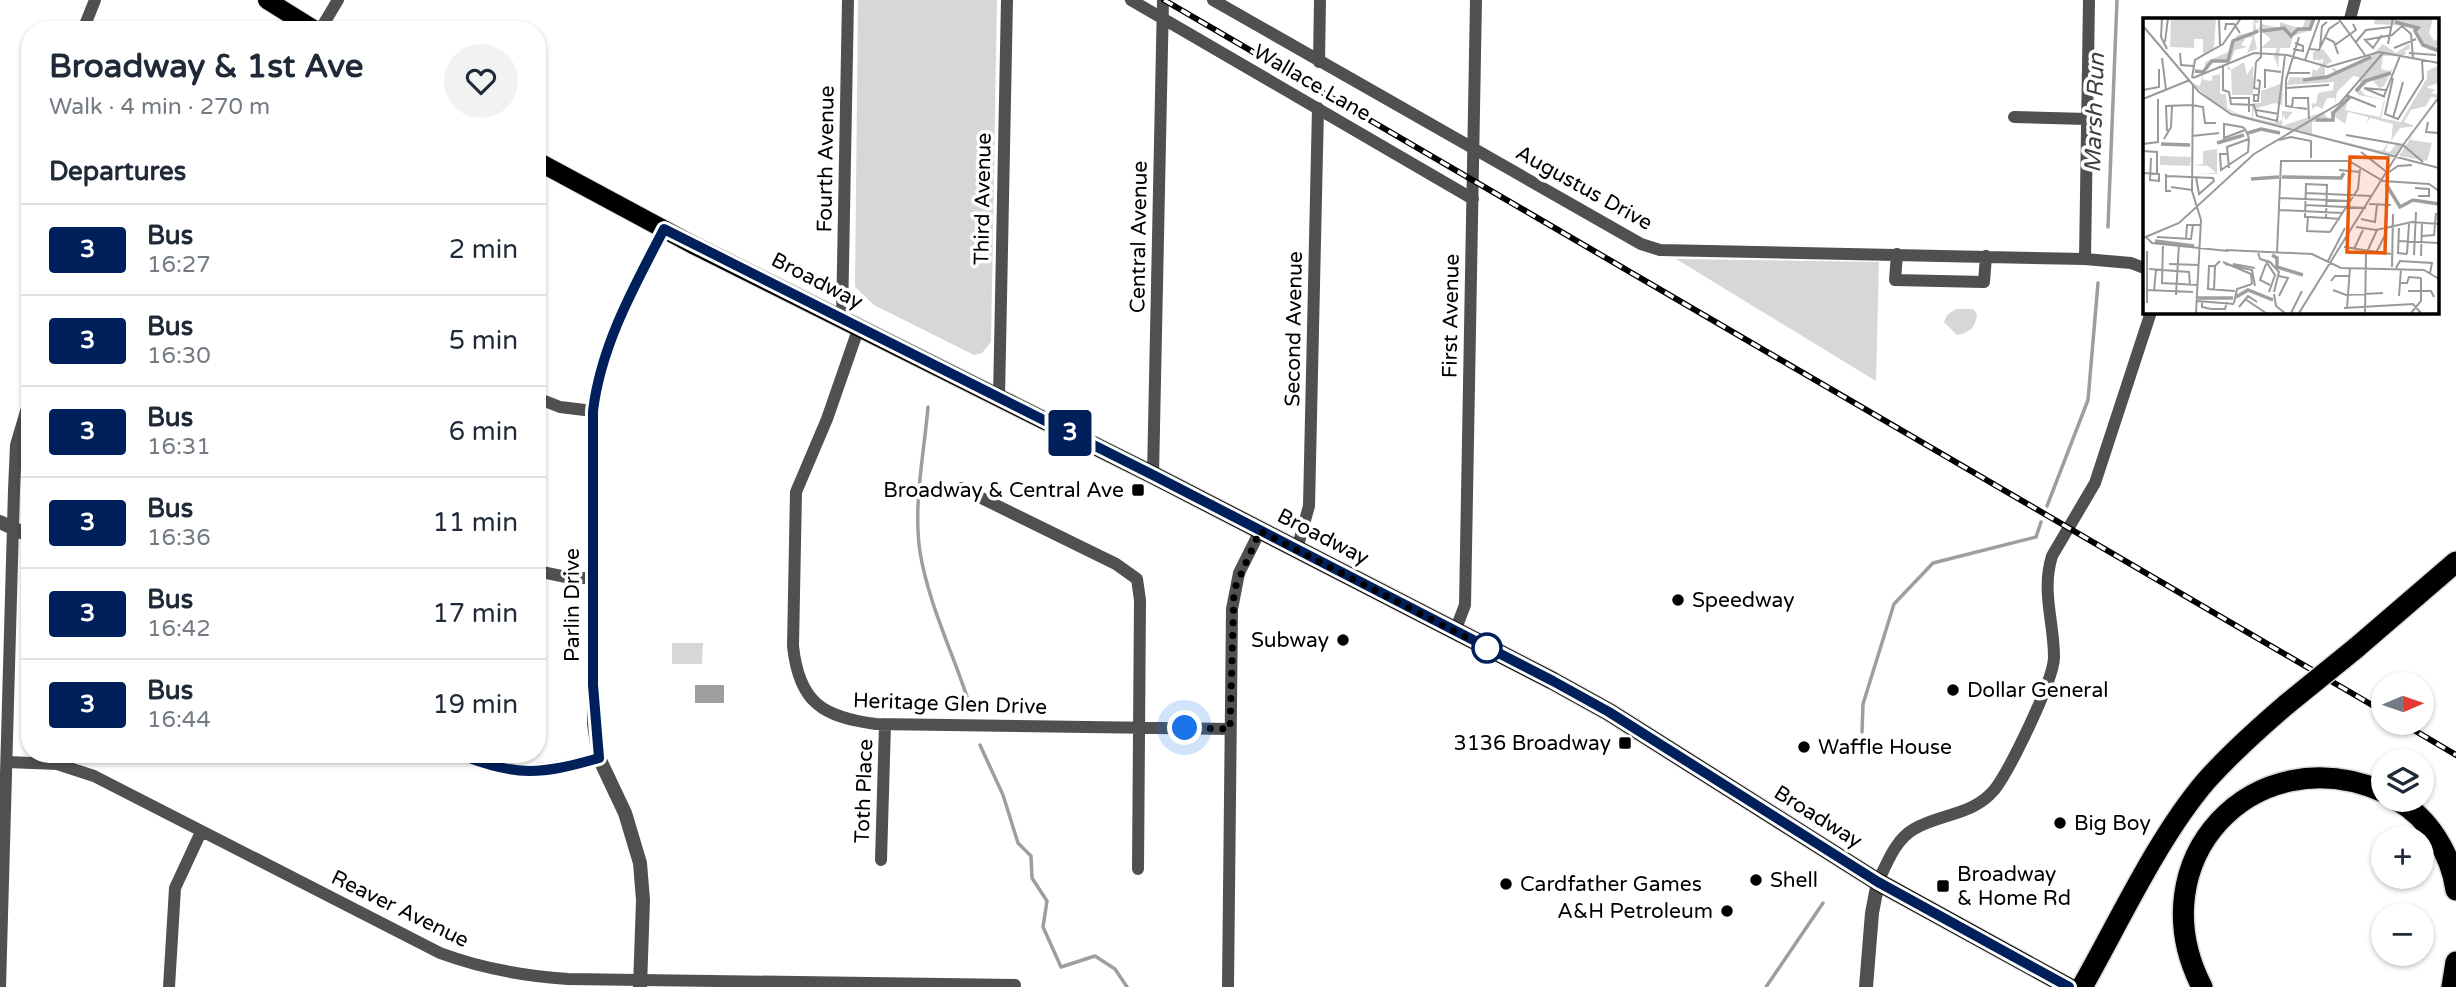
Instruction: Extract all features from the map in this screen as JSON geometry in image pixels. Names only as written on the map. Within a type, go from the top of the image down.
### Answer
[{"type":"highway","points":[[2082,987],[2158,853],[2197,794],[2251,735],[2456,562]]},
{"type":"highway","points":[[2202,987],[2190,965],[2182,930],[2183,892],[2195,855],[2214,827],[2239,804],[2266,787],[2296,779],[2354,781],[2371,787]]},
{"type":"highway","points":[[2411,812],[2429,827],[2454,875],[2456,890]]},
{"type":"highway","points":[[2452,987],[2456,962]]},
{"type":"main road","points":[[267,0],[302,21]]},
{"type":"main road","name":"Broadway","points":[[546,167],[1153,475],[1603,709],[1878,882],[2069,987]]},
{"type":"street","points":[[87,21],[95,0]]},
{"type":"street","points":[[323,21],[338,0]]},
{"type":"street","name":"Fourth Avenue","points":[[842,318],[848,0]]},
{"type":"street","name":"Third Avenue","points":[[999,398],[1007,0]]},
{"type":"street","name":"Wallace Lane","points":[[1131,0],[1473,199]]},
{"type":"street","name":"Central Avenue","points":[[1153,475],[1163,0]]},
{"type":"street","name":"Augustus Drive","points":[[1213,0],[1641,244],[1660,250],[2085,259],[2132,263],[2143,268]]},
{"type":"street","points":[[1319,62],[1320,0]]},
{"type":"street","name":"First Avenue","points":[[1455,631],[1465,605],[1476,0]]},
{"type":"street","points":[[2085,259],[2089,0]]},
{"type":"street","points":[[2350,18],[2355,0]]},
{"type":"street","name":"Second Avenue","points":[[1297,549],[1309,506],[1318,108]]},
{"type":"street","points":[[2014,117],[2087,119]]},
{"type":"street","name":"Parlin Drive","points":[[640,983],[643,900],[640,863],[625,813],[599,758],[593,685],[593,411],[601,367],[614,331],[664,229]]},
{"type":"street","points":[[1897,254],[1895,280],[1908,281],[1984,282],[1986,256]]},
{"type":"street","points":[[1866,987],[1872,913],[1878,882],[1892,852],[1913,829],[1969,810],[1992,792],[2000,781],[2052,672],[2054,657],[2045,578],[2056,548],[2095,483],[2131,365],[2151,313]]},
{"type":"street","name":"Heritage Glen Drive","points":[[859,327],[827,419],[796,492],[793,646],[796,670],[813,701],[825,712],[841,719],[885,724],[1230,729]]},
{"type":"street","points":[[546,402],[559,407],[593,411]]},
{"type":"street","points":[[0,987],[7,762],[7,525],[16,445],[21,428]]},
{"type":"street","points":[[961,488],[1115,564],[1137,579],[1140,600],[1138,869]]},
{"type":"street","points":[[1228,987],[1234,590],[1260,531]]},
{"type":"street","points":[[546,572],[571,578],[593,578]]},
{"type":"street","name":"Toth Place","points":[[881,860],[885,724]]},
{"type":"street","points":[[486,763],[515,772],[556,770],[599,758]]},
{"type":"street","name":"Reaver Avenue","points":[[7,762],[21,763]]},
{"type":"street","name":"Reaver Avenue","points":[[32,763],[57,764],[84,772],[440,953],[482,968],[524,976],[640,983],[1015,985]]},
{"type":"street","points":[[169,987],[175,888],[201,831]]},
{"type":"shaded area","points":[[858,0],[997,0],[991,342],[982,353],[974,355],[874,305],[855,287]]},
{"type":"shaded area","points":[[1676,259],[1879,262],[1876,381]]},
{"type":"shaded area","points":[[1956,309],[1973,309],[1977,314],[1972,329],[1957,335],[1944,322],[1947,315]]},
{"type":"shaded area","points":[[672,643],[703,643],[702,664],[672,664]]},
{"type":"shaded area","points":[[695,685],[724,685],[724,703],[695,703]]},
{"type":"waterway","name":"Marsh Run","points":[[2108,227],[2117,0]]},
{"type":"waterway","name":"Marsh Run","points":[[2047,506],[2088,400],[2098,283]]},
{"type":"waterway","points":[[928,407],[918,498],[920,552],[936,611],[970,706]]},
{"type":"waterway","name":"Marsh Run","points":[[1862,732],[1863,704],[1894,604],[1933,563],[2036,537],[2041,522]]},
{"type":"waterway","points":[[980,745],[1003,795],[1018,843],[1031,856],[1032,878],[1047,901],[1043,927],[1061,967],[1095,956],[1115,969],[1127,987]]},
{"type":"waterway","name":"Marsh Run","points":[[1766,987],[1823,903]]},
{"type":"railway","points":[[1164,0],[2371,704]]},
{"type":"railway","points":[[2422,735],[2456,755]]},
{"type":"bus line","name":"3","points":[[481,763],[515,772],[530,772],[556,770],[599,758],[594,724],[593,685],[593,411],[601,367],[614,331],[625,303],[664,229],[1153,475],[1553,681],[1609,712],[1878,882],[2069,987]]},
{"type":"place","name":"Broadway & Central Ave","points":[[1138,490]]},
{"type":"place","name":"Speedway","points":[[1678,600]]},
{"type":"place","name":"Subway","points":[[1343,640]]},
{"type":"place","name":"Dollar General","points":[[1953,690]]},
{"type":"place","name":"3136 Broadway","points":[[1625,743]]},
{"type":"place","name":"Waffle House","points":[[1804,747]]},
{"type":"place","name":"Big Boy","points":[[2060,823]]},
{"type":"place","name":"Shell","points":[[1756,880]]},
{"type":"place","name":"Cardfather Games","points":[[1506,884]]},
{"type":"place","name":"Broadway & Home Rd","points":[[1943,886]]},
{"type":"place","name":"A&H Petroleum","points":[[1727,911]]},
{"type":"route","points":[[1185,728],[1230,729],[1234,590],[1238,573],[1260,531],[1487,648]]}]
